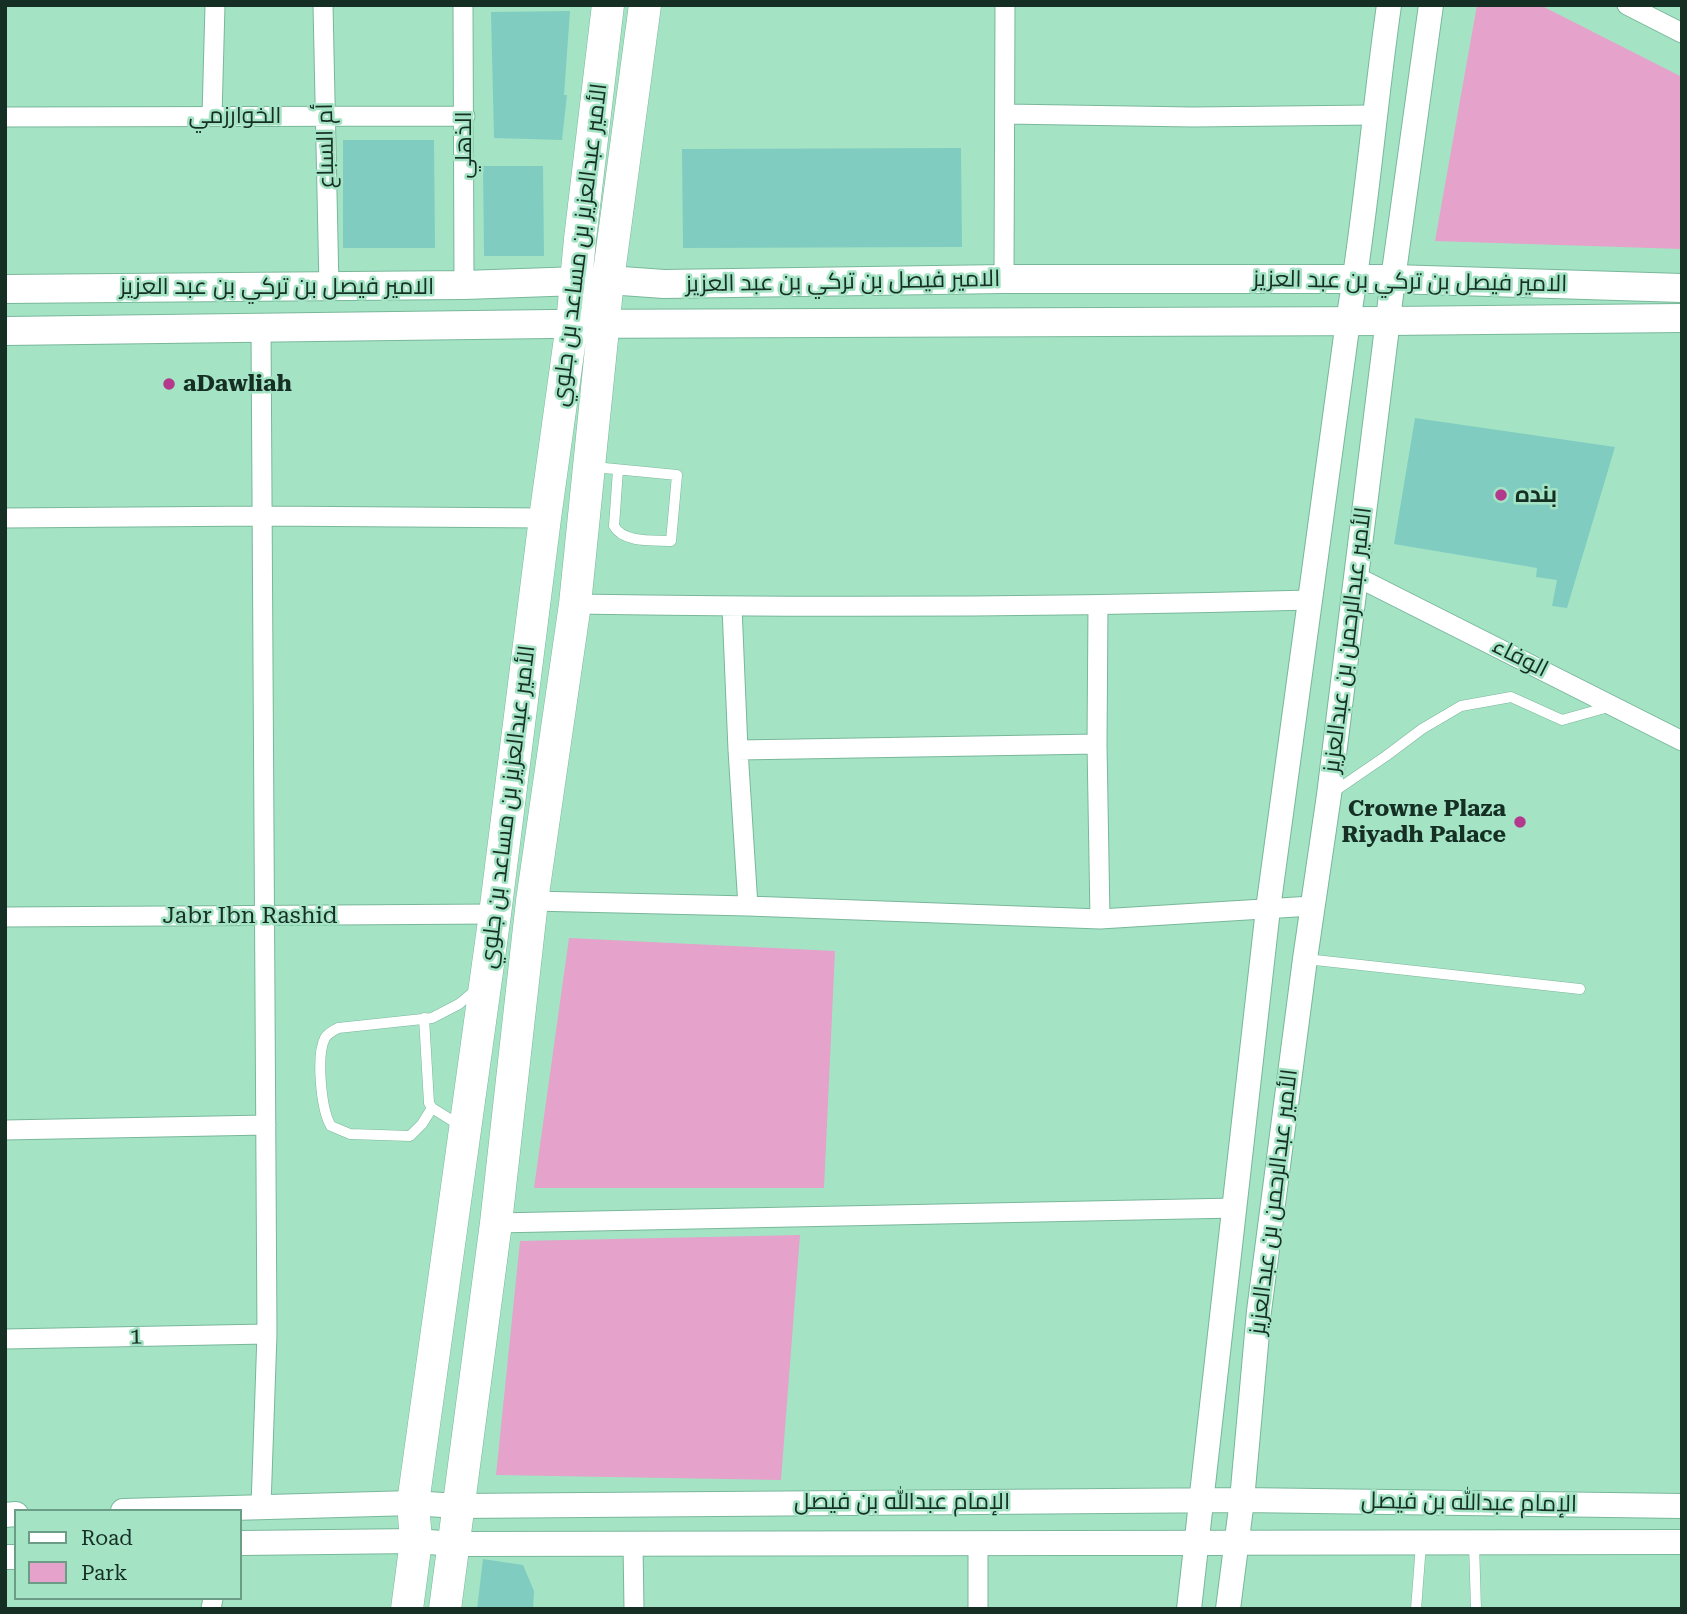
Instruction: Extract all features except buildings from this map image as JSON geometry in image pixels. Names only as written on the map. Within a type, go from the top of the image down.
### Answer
[{"type":"main road","name":"الأمير عبدالعزيز بن مساعد بن جلوي","points":[[407,1609],[416,1541],[413,1503],[486,982],[572,324],[608,5]]},
{"type":"main road","name":"الأمير عبدالعزيز بن مساعد بن جلوي","points":[[445,1609],[496,1223],[532,901],[575,604],[604,468],[604,324],[645,5]]},
{"type":"main road","name":"الامير فيصل بن تركي بن عبد العزيز","points":[[5,289],[464,285],[608,280],[664,284],[1004,279],[1393,279],[1682,288]]},
{"type":"main road","name":"الامير فيصل بن تركي بن عبد العزيز","points":[[5,331],[572,324],[1682,318]]},
{"type":"street","points":[[212,116],[215,5]]},
{"type":"street","name":"أم السباع","points":[[323,5],[329,287]]},
{"type":"street","name":"الذهلي","points":[[463,5],[464,285]]},
{"type":"street","points":[[1004,279],[1005,5]]},
{"type":"street","name":"الأمير عبدالرحمن بن عبدالعزيز","points":[[1189,1609],[1268,909],[1348,321],[1362,236],[1373,115],[1389,5]]},
{"type":"street","name":"الأمير عبدالرحمن بن عبدالعزيز","points":[[1228,1609],[1242,1500],[1259,1311],[1431,5]]},
{"type":"street","points":[[1627,5],[1682,33]]},
{"type":"street","points":[[1005,114],[1193,117],[1373,115]]},
{"type":"street","name":"الخوارزمي","points":[[5,117],[465,116]]},
{"type":"street","points":[[261,328],[267,1334],[261,1506]]},
{"type":"street","points":[[5,519],[262,516],[545,518]]},
{"type":"street","name":"الوفاء","points":[[1357,577],[1682,741]]},
{"type":"street","points":[[575,604],[732,607],[1098,606],[1310,600]]},
{"type":"street","points":[[1098,606],[1100,919]]},
{"type":"street","points":[[732,607],[737,750],[748,906]]},
{"type":"street","points":[[737,750],[1097,744]]},
{"type":"street","points":[[532,901],[1100,919],[1312,906]]},
{"type":"street","name":"Jabr Ibn Rashid","points":[[5,917],[495,914]]},
{"type":"street","points":[[5,1130],[266,1125]]},
{"type":"street","points":[[496,1223],[1236,1208]]},
{"type":"street","name":"1","points":[[5,1339],[267,1334]]},
{"type":"street","name":"الإمام عبدالله بن فيصل","points":[[178,1509],[413,1503],[457,1506],[1202,1500],[1682,1506]]},
{"type":"street","points":[[776,1503],[792,1508],[800,1523],[793,1538],[781,1543]]},
{"type":"street","points":[[872,1503],[857,1507],[850,1517],[849,1525],[857,1538],[876,1543]]},
{"type":"street","name":"الإمام عبدالله بن فيصل","points":[[242,1543],[416,1541],[454,1544],[1236,1545],[1682,1542]]},
{"type":"street","points":[[978,1543],[978,1609]]},
{"type":"street","points":[[633,1544],[634,1609]]},
{"type":"lane","points":[[604,468],[677,475],[671,541],[627,537],[618,533],[614,526],[604,468]]},
{"type":"lane","points":[[1329,795],[1387,757],[1422,729],[1461,706],[1511,697],[1562,720],[1615,706]]},
{"type":"lane","points":[[1305,958],[1580,989]]},
{"type":"lane","points":[[432,1108],[410,1136],[350,1134],[340,1131],[331,1126],[324,1107],[320,1053],[329,1033],[338,1028],[424,1018],[446,1012],[486,982]]},
{"type":"lane","points":[[424,1018],[428,1100],[432,1108],[465,1129]]},
{"type":"lane","points":[[1474,1543],[1476,1609]]},
{"type":"lane","points":[[1416,1609],[1420,1544]]},
{"type":"green space","points":[[1477,5],[1540,5],[1682,77],[1682,249],[1435,241]]},
{"type":"green space","points":[[569,938],[835,951],[824,1188],[534,1188]]},
{"type":"green space","points":[[800,1235],[781,1480],[496,1475],[520,1241]]},
{"type":"place","name":"aDawliah","points":[[169,384]]},
{"type":"place","name":"بنده","points":[[1501,495]]},
{"type":"place","name":"Crowne Plaza Riyadh Palace","points":[[1520,822]]}]
